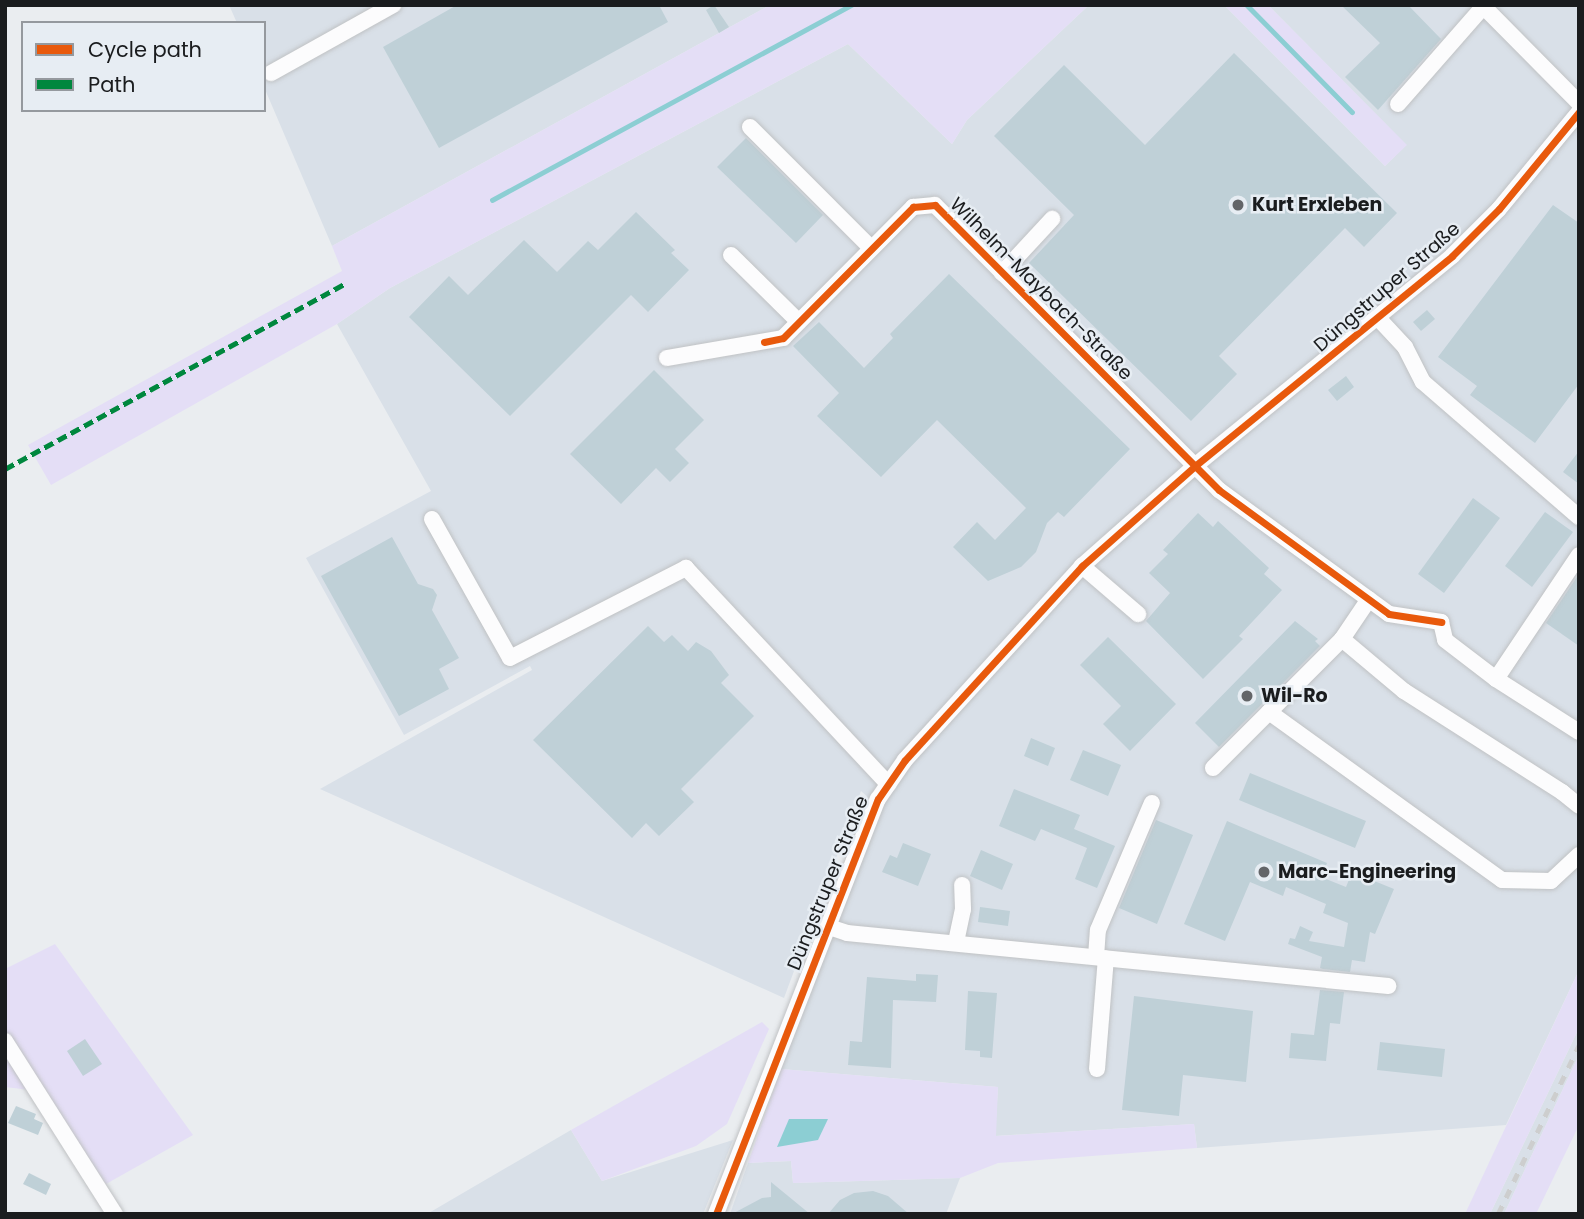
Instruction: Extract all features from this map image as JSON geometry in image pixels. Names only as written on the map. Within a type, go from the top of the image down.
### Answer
[{"type":"street","points":[[271,74],[393,5]]},
{"type":"street","points":[[1398,104],[1482,6],[1577,114]]},
{"type":"street","name":"Düngstruper Straße","points":[[716,1214],[826,926],[878,799],[905,760],[1082,566],[1196,466],[1452,256],[1499,209],[1577,114]]},
{"type":"street","points":[[750,127],[871,248]]},
{"type":"street","name":"Wilhelm-Maybach-Straße","points":[[667,358],[783,338],[914,207],[935,205],[1196,466]]},
{"type":"street","points":[[1002,272],[1052,219]]},
{"type":"street","points":[[731,255],[799,322]]},
{"type":"street","points":[[1378,318],[1405,348],[1423,382],[1579,517]]},
{"type":"street","points":[[1196,466],[1219,491],[1389,614],[1441,622],[1445,640],[1496,678],[1579,732]]},
{"type":"street","points":[[432,519],[510,658],[686,568],[888,784]]},
{"type":"street","points":[[1496,678],[1579,555]]},
{"type":"street","points":[[1082,566],[1138,614]]},
{"type":"street","points":[[1213,768],[1342,639],[1369,599]]},
{"type":"street","points":[[1342,639],[1404,691],[1455,727],[1562,792],[1579,806]]},
{"type":"street","points":[[1269,712],[1502,880],[1551,881],[1579,855]]},
{"type":"street","points":[[1097,1069],[1101,957],[1098,930],[1152,803]]},
{"type":"street","points":[[956,942],[963,909],[962,885]]},
{"type":"street","name":"Düngstruper Straße","points":[[826,926],[847,933],[1388,986]]},
{"type":"street","points":[[5,1041],[115,1214]]},
{"type":"shaded area","points":[[229,5],[770,5],[332,246],[266,92],[266,21],[236,21]]},
{"type":"shaded area","points":[[770,5],[1089,5],[967,120],[952,144],[848,44],[390,288],[337,324],[51,485],[28,445],[342,271],[332,246]]},
{"type":"shaded area","points":[[1089,5],[1224,5],[1385,166],[1406,145],[1268,5],[1579,5],[1579,970],[1506,1125],[1197,1148],[1194,1124],[995,1136],[998,1087],[781,1069],[881,809],[861,791],[784,998],[320,789],[532,670],[530,666],[404,735],[306,558],[431,491],[337,324],[390,288],[848,44],[952,144],[967,120]]},
{"type":"shaded area","points":[[1224,5],[1268,5],[1407,145],[1385,166]]},
{"type":"shaded area","points":[[55,944],[193,1135],[106,1184],[5,1034],[5,969]]},
{"type":"shaded area","points":[[1579,970],[1579,1028],[1490,1214],[1465,1214]]},
{"type":"shaded area","points":[[762,1022],[769,1029],[727,1124],[696,1146],[602,1181],[571,1130]]},
{"type":"shaded area","points":[[1579,1028],[1579,1055],[1504,1214],[1490,1214]]},
{"type":"shaded area","points":[[5,1050],[30,1090],[5,1087]]},
{"type":"shaded area","points":[[1579,1055],[1579,1125],[1536,1214],[1504,1214]]},
{"type":"shaded area","points":[[781,1069],[998,1087],[996,1136],[1194,1124],[1197,1148],[998,1163],[960,1178],[793,1183],[791,1161],[748,1163]]},
{"type":"shaded area","points":[[571,1130],[602,1181],[733,1140],[703,1214],[427,1214]]},
{"type":"shaded area","points":[[791,1161],[793,1183],[960,1178],[946,1214],[730,1214],[748,1163]]},
{"type":"water","points":[[789,1119],[828,1119],[818,1140],[777,1147]]},
{"type":"building","points":[[457,5],[659,5],[668,22],[439,148],[383,47]]},
{"type":"building","points":[[714,5],[729,27],[719,33],[706,10]]},
{"type":"building","points":[[1341,5],[1408,5],[1441,39],[1378,110],[1345,77],[1380,43]]},
{"type":"building","name":"Kurt Erxleben","points":[[1234,53],[1397,213],[1364,247],[1345,228],[1219,356],[1237,374],[1191,421],[1029,263],[1074,215],[994,136],[1064,65],[1145,145]]},
{"type":"building","points":[[746,138],[823,215],[796,243],[717,167]]},
{"type":"building","points":[[1553,205],[1579,223],[1579,384],[1535,443],[1470,395],[1477,386],[1438,357]]},
{"type":"building","points":[[636,212],[675,250],[671,253],[689,270],[648,312],[631,295],[510,416],[409,317],[449,276],[468,295],[524,240],[557,272],[588,241],[598,250]]},
{"type":"building","points":[[949,274],[1130,449],[1064,517],[1058,512],[1047,523],[1036,552],[1021,567],[988,581],[953,547],[977,522],[995,540],[1026,508],[937,420],[881,477],[817,416],[839,393],[793,346],[819,322],[864,368],[893,338],[890,334]]},
{"type":"building","points":[[1427,310],[1435,319],[1421,331],[1413,322]]},
{"type":"building","points":[[654,370],[704,420],[675,449],[689,463],[670,482],[656,468],[621,504],[570,454]]},
{"type":"building","points":[[1346,376],[1354,387],[1337,401],[1328,390]]},
{"type":"building","points":[[1579,451],[1579,484],[1563,472]]},
{"type":"building","points":[[1473,498],[1500,518],[1444,593],[1418,574]]},
{"type":"building","points":[[1545,512],[1573,532],[1532,587],[1505,566]]},
{"type":"building","points":[[1198,513],[1213,527],[1218,521],[1269,568],[1264,574],[1282,590],[1239,636],[1243,639],[1203,679],[1146,621],[1170,593],[1149,573],[1168,554],[1163,550]]},
{"type":"building","points":[[392,537],[418,584],[433,589],[437,595],[432,610],[459,658],[439,669],[449,689],[399,716],[321,576]]},
{"type":"building","points":[[1579,574],[1579,646],[1546,623]]},
{"type":"building","name":"Wil-Ro","points":[[1295,621],[1318,639],[1315,641],[1320,646],[1219,747],[1195,723]]},
{"type":"building","points":[[648,626],[664,642],[672,635],[688,651],[696,642],[711,651],[729,675],[721,683],[754,716],[681,789],[694,802],[659,836],[646,823],[632,838],[533,740]]},
{"type":"building","points":[[1108,637],[1176,704],[1130,751],[1103,724],[1121,706],[1080,665]]},
{"type":"building","points":[[1031,738],[1055,748],[1048,766],[1024,756]]},
{"type":"building","points":[[1083,750],[1121,765],[1108,796],[1070,780]]},
{"type":"building","points":[[1250,773],[1366,821],[1355,848],[1239,800]]},
{"type":"building","points":[[1014,789],[1080,815],[1074,829],[1115,846],[1097,888],[1075,879],[1087,848],[1041,829],[1035,841],[999,826]]},
{"type":"building","points":[[1156,820],[1193,835],[1157,924],[1119,908]]},
{"type":"building","name":"Marc-Engineering","points":[[1227,821],[1327,863],[1321,877],[1346,887],[1352,872],[1394,889],[1375,934],[1370,932],[1365,962],[1352,960],[1350,972],[1323,969],[1320,968],[1322,957],[1288,944],[1290,938],[1295,939],[1300,926],[1313,932],[1309,941],[1344,947],[1348,923],[1323,913],[1326,904],[1286,887],[1283,896],[1250,882],[1225,941],[1184,924]]},
{"type":"building","points":[[903,843],[931,854],[918,886],[882,872],[890,855],[897,858]]},
{"type":"building","points":[[981,850],[1013,864],[1002,890],[970,876]]},
{"type":"building","points":[[980,907],[1010,911],[1008,926],[978,922]]},
{"type":"building","points":[[916,974],[938,975],[936,1002],[893,1000],[891,1068],[848,1065],[850,1041],[862,1042],[867,977],[916,981]]},
{"type":"building","points":[[1320,990],[1344,992],[1340,1024],[1330,1023],[1326,1061],[1289,1058],[1291,1033],[1314,1035]]},
{"type":"building","points":[[968,991],[997,993],[992,1058],[980,1057],[980,1051],[965,1050]]},
{"type":"building","points":[[1134,996],[1253,1011],[1246,1082],[1183,1075],[1179,1116],[1122,1110]]},
{"type":"building","points":[[85,1039],[102,1064],[83,1076],[67,1051]]},
{"type":"building","points":[[1380,1042],[1445,1049],[1442,1077],[1377,1070]]},
{"type":"building","points":[[16,1106],[36,1114],[34,1119],[43,1123],[38,1135],[8,1123]]},
{"type":"building","points":[[29,1173],[51,1184],[46,1195],[23,1184]]},
{"type":"building","points":[[771,1182],[810,1214],[732,1214],[762,1198],[771,1197]]},
{"type":"building","points":[[873,1191],[888,1196],[909,1214],[828,1214],[840,1200],[854,1193]]},
{"type":"waterway","points":[[492,200],[851,5]]},
{"type":"waterway","points":[[1247,5],[1352,112]]},
{"type":"railway","points":[[1498,1214],[1579,1045]]},
{"type":"marked path","points":[[5,469],[346,283]]},
{"type":"cycle path","points":[[716,1214],[878,799],[905,760],[1082,566],[1196,465],[1452,256],[1499,209],[1579,112]]},
{"type":"cycle path","points":[[764,342],[783,338],[913,207],[935,205],[1219,490],[1389,614],[1441,622]]},
{"type":"place","name":"Kurt Erxleben","points":[[1238,205]]},
{"type":"place","name":"Wil-Ro","points":[[1247,696]]},
{"type":"place","name":"Marc-Engineering","points":[[1264,872]]}]
